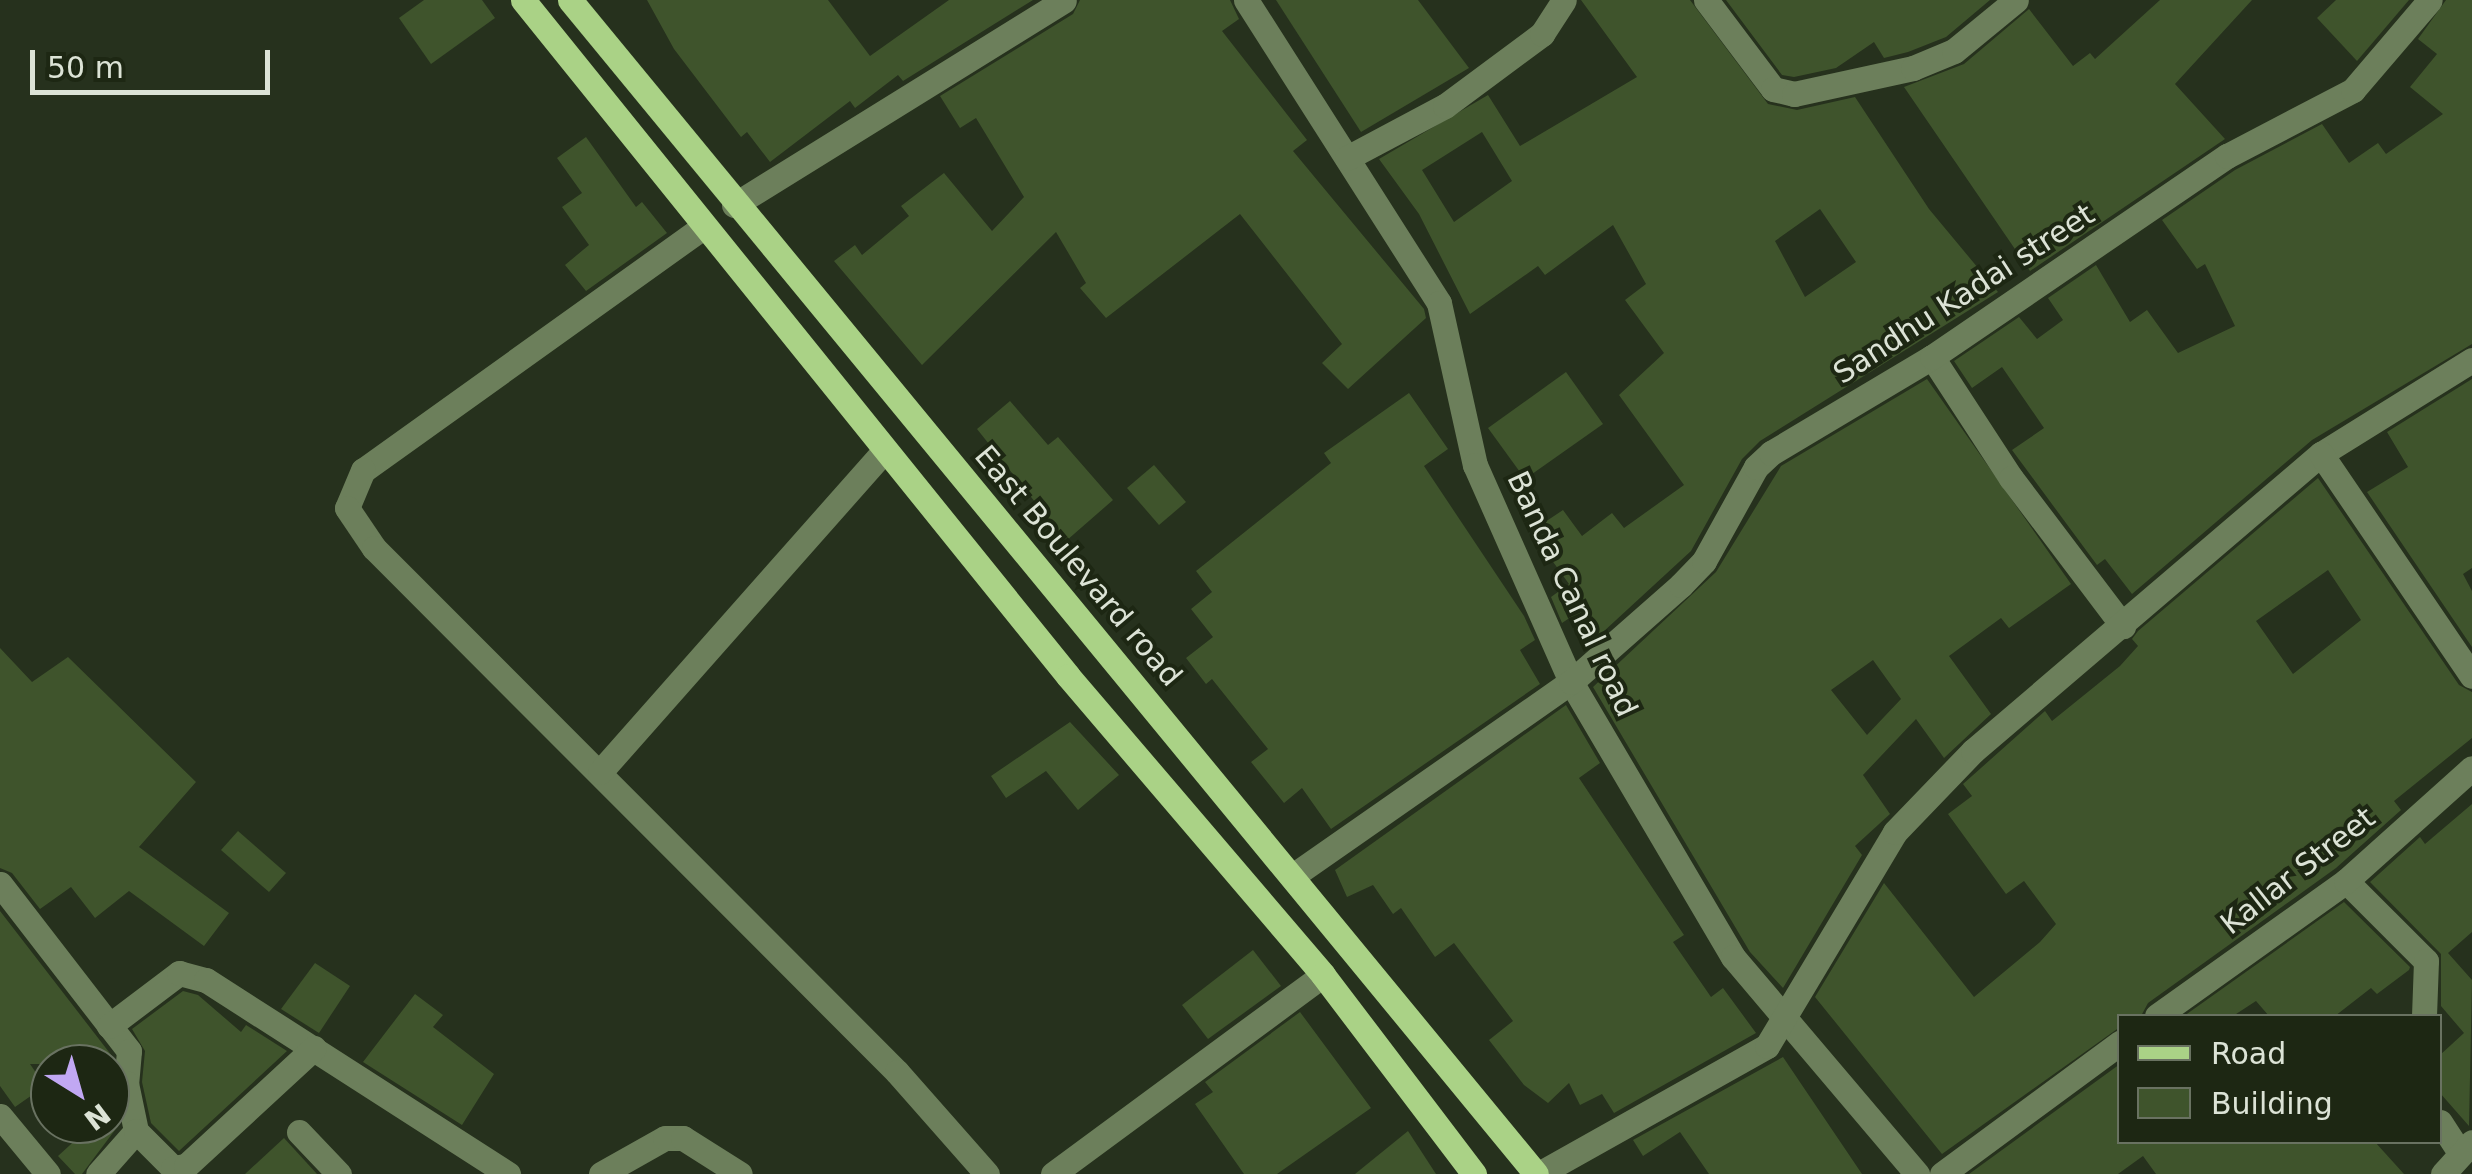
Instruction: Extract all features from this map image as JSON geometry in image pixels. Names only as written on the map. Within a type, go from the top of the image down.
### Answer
[{"type":"main road","points":[[523,0],[884,451],[1323,974],[1474,1174]]},
{"type":"main road","name":"East Boulevard road","points":[[570,0],[734,205],[1294,875],[1538,1174]]},
{"type":"street","points":[[734,205],[1064,0]]},
{"type":"street","name":"Banda Canal road","points":[[1246,0],[1439,303],[1475,466],[1571,682],[1733,957],[1917,1174]]},
{"type":"street","points":[[1347,158],[1445,106],[1542,34],[1564,0]]},
{"type":"street","points":[[1706,0],[1773,89],[1794,94],[1912,68],[1954,51],[2016,0]]},
{"type":"street","name":"Sandhu Kadai street","points":[[1294,875],[1571,682],[1694,574],[1763,460],[1932,357],[2227,156],[2353,90],[2430,0]]},
{"type":"street","points":[[703,227],[363,470],[349,491],[347,508],[357,530],[897,1072],[987,1174]]},
{"type":"street","points":[[1932,357],[2011,478],[2123,626]]},
{"type":"street","points":[[1538,1174],[1767,1046],[1895,832],[1974,751],[2321,454],[2472,360]]},
{"type":"street","points":[[600,772],[884,451]]},
{"type":"street","points":[[2321,454],[2472,676]]},
{"type":"street","name":"Kallar Street","points":[[2160,1014],[2346,881],[2472,768]]},
{"type":"street","points":[[2346,881],[2426,961],[2424,1014]]},
{"type":"street","points":[[0,884],[109,1026],[132,1064],[126,1083],[136,1131],[174,1168],[186,1166],[314,1048]]},
{"type":"street","points":[[109,1026],[179,972],[206,980],[508,1174]]},
{"type":"street","points":[[1053,1174],[1323,974]]},
{"type":"street","points":[[1942,1174],[2117,1045]]},
{"type":"street","points":[[0,1116],[48,1174]]},
{"type":"street","points":[[2442,1124],[2466,1147],[2443,1174]]},
{"type":"street","points":[[98,1174],[136,1131]]},
{"type":"street","points":[[299,1132],[339,1174]]},
{"type":"street","points":[[602,1174],[665,1138],[683,1138],[740,1174]]},
{"type":"building","points":[[424,0],[482,0],[495,18],[431,64],[399,18]]},
{"type":"building","points":[[647,0],[828,0],[870,56],[949,0],[1033,0],[903,81],[898,75],[855,108],[850,101],[770,162],[747,132],[741,137],[674,49]]},
{"type":"building","points":[[1080,0],[1230,0],[1239,19],[1222,31],[1307,140],[1293,151],[1424,309],[1426,318],[1348,389],[1322,363],[1342,344],[1240,214],[1106,318],[1080,288],[1086,283],[1056,232],[922,365],[834,261],[855,245],[862,255],[909,216],[901,206],[944,173],[992,231],[1024,197],[976,118],[960,128],[940,96],[1073,14]]},
{"type":"building","points":[[1276,0],[1418,0],[1469,68],[1361,132]]},
{"type":"building","points":[[1581,0],[1690,0],[1768,104],[1797,110],[1855,97],[1929,209],[1998,292],[1760,441],[1742,459],[1691,551],[1590,644],[1571,617],[1562,623],[1551,597],[1569,584],[1551,559],[1562,551],[1542,524],[1563,510],[1582,536],[1612,513],[1624,528],[1684,485],[1619,395],[1664,353],[1625,300],[1646,284],[1613,225],[1545,275],[1538,266],[1470,314],[1419,214],[1379,159],[1488,95],[1520,146],[1637,77]],"holes":[[[1482,132],[1512,181],[1454,222],[1422,170]],[[1820,209],[1856,262],[1805,297],[1775,241]]]},
{"type":"building","points":[[1726,0],[1990,0],[1946,37],[1908,52],[1884,58],[1874,42],[1836,68],[1794,77],[1782,75]]},
{"type":"building","points":[[2160,0],[2252,0],[2175,84],[2225,139],[2030,271],[1904,87],[1964,64],[2029,9],[2073,66],[2090,53],[2095,59]]},
{"type":"building","points":[[2336,0],[2409,0],[2357,61],[2317,18]]},
{"type":"building","points":[[2446,0],[2472,0],[2472,344],[2312,440],[2132,594],[2105,559],[2097,565],[2012,450],[2044,428],[2002,367],[1972,388],[1954,361],[2019,317],[2037,339],[2063,320],[2048,298],[2096,265],[2130,322],[2147,310],[2178,353],[2235,326],[2205,264],[2197,269],[2162,220],[2235,170],[2322,124],[2349,163],[2378,143],[2386,154],[2443,114],[2410,87],[2437,54],[2418,39]]},
{"type":"building","points":[[586,137],[636,207],[642,202],[667,233],[586,291],[565,265],[589,245],[562,207],[582,193],[557,158]]},
{"type":"building","points":[[1566,372],[1603,424],[1525,479],[1488,428]]},
{"type":"building","points":[[1927,379],[2071,584],[2009,628],[2001,618],[1949,656],[1991,714],[1944,758],[1916,719],[1863,775],[1890,814],[1855,846],[1862,855],[1783,988],[1750,952],[1593,687],[1716,572],[1781,466]],"holes":[[[1873,660],[1901,699],[1867,735],[1831,690]]]},
{"type":"building","points":[[2472,379],[2472,568],[2463,574],[2472,591],[2472,647],[2367,492],[2408,467],[2387,432]]},
{"type":"building","points":[[1409,393],[1448,449],[1424,466],[1524,616],[1535,640],[1520,650],[1540,684],[1331,829],[1302,788],[1284,803],[1251,762],[1268,749],[1212,679],[1206,684],[1186,658],[1213,637],[1191,609],[1212,592],[1196,571],[1331,463],[1324,453]]},
{"type":"building","points":[[1010,401],[1048,445],[1058,437],[1113,500],[1066,541],[977,429]]},
{"type":"building","points":[[1154,465],[1186,502],[1159,525],[1127,488]]},
{"type":"building","points":[[2318,478],[2459,685],[2472,692],[2472,738],[2394,801],[2401,810],[2336,868],[2148,1003],[2142,1014],[2117,1014],[2117,1029],[1942,1154],[1815,997],[1884,883],[1974,997],[2056,924],[2024,881],[2006,894],[1948,814],[1972,796],[1963,784],[2045,711],[2052,721],[2120,666],[2138,646],[2132,639]],"holes":[[[2328,570],[2361,620],[2293,674],[2256,621]]]},
{"type":"building","points":[[0,648],[32,682],[68,657],[196,782],[139,847],[229,913],[204,946],[129,891],[95,918],[71,887],[40,909],[12,873],[0,868]]},
{"type":"building","points":[[1566,705],[1600,763],[1579,778],[1684,935],[1673,942],[1711,997],[1723,988],[1756,1033],[1614,1113],[1602,1094],[1580,1105],[1569,1083],[1548,1103],[1524,1085],[1489,1040],[1513,1021],[1454,943],[1435,957],[1401,908],[1393,914],[1373,885],[1347,897],[1335,870]]},
{"type":"building","points":[[1070,722],[1119,775],[1078,810],[1046,771],[1006,798],[991,776]]},
{"type":"building","points":[[2472,804],[2472,932],[2448,953],[2472,980],[2469,1126],[2442,1095],[2442,1053],[2464,1033],[2441,1006],[2441,954],[2370,882],[2420,837],[2425,844]]},
{"type":"building","points":[[238,831],[286,873],[269,892],[221,850]]},
{"type":"building","points":[[2344,902],[2410,967],[2377,994],[2371,988],[2338,1014],[2267,1014],[2256,1001],[2236,1014],[2187,1014]]},
{"type":"building","points":[[0,911],[103,1044],[30,1044],[30,1096],[15,1107],[0,1086]]},
{"type":"building","points":[[1253,950],[1281,986],[1208,1039],[1182,1005]]},
{"type":"building","points":[[315,963],[350,986],[319,1033],[281,1009]]},
{"type":"building","points":[[183,991],[198,995],[241,1032],[246,1025],[287,1051],[179,1151],[151,1123],[142,1082],[145,1051],[132,1029]]},
{"type":"building","points":[[415,994],[443,1015],[433,1027],[494,1074],[462,1125],[363,1062]]},
{"type":"building","points":[[1300,1012],[1371,1108],[1277,1174],[1244,1174],[1195,1104],[1213,1092],[1205,1082]]},
{"type":"building","points":[[1783,1057],[1862,1174],[1709,1174],[1680,1132],[1643,1156],[1633,1140]]},
{"type":"building","points":[[2117,1066],[2117,1144],[2377,1144],[2404,1174],[2156,1174],[2143,1156],[2118,1174],[1969,1174]]},
{"type":"building","points":[[1408,1131],[1436,1174],[1355,1174]]},
{"type":"building","points":[[284,1138],[317,1174],[245,1174]]},
{"type":"building","points":[[71,1144],[104,1144],[82,1174],[75,1174],[58,1156]]}]
